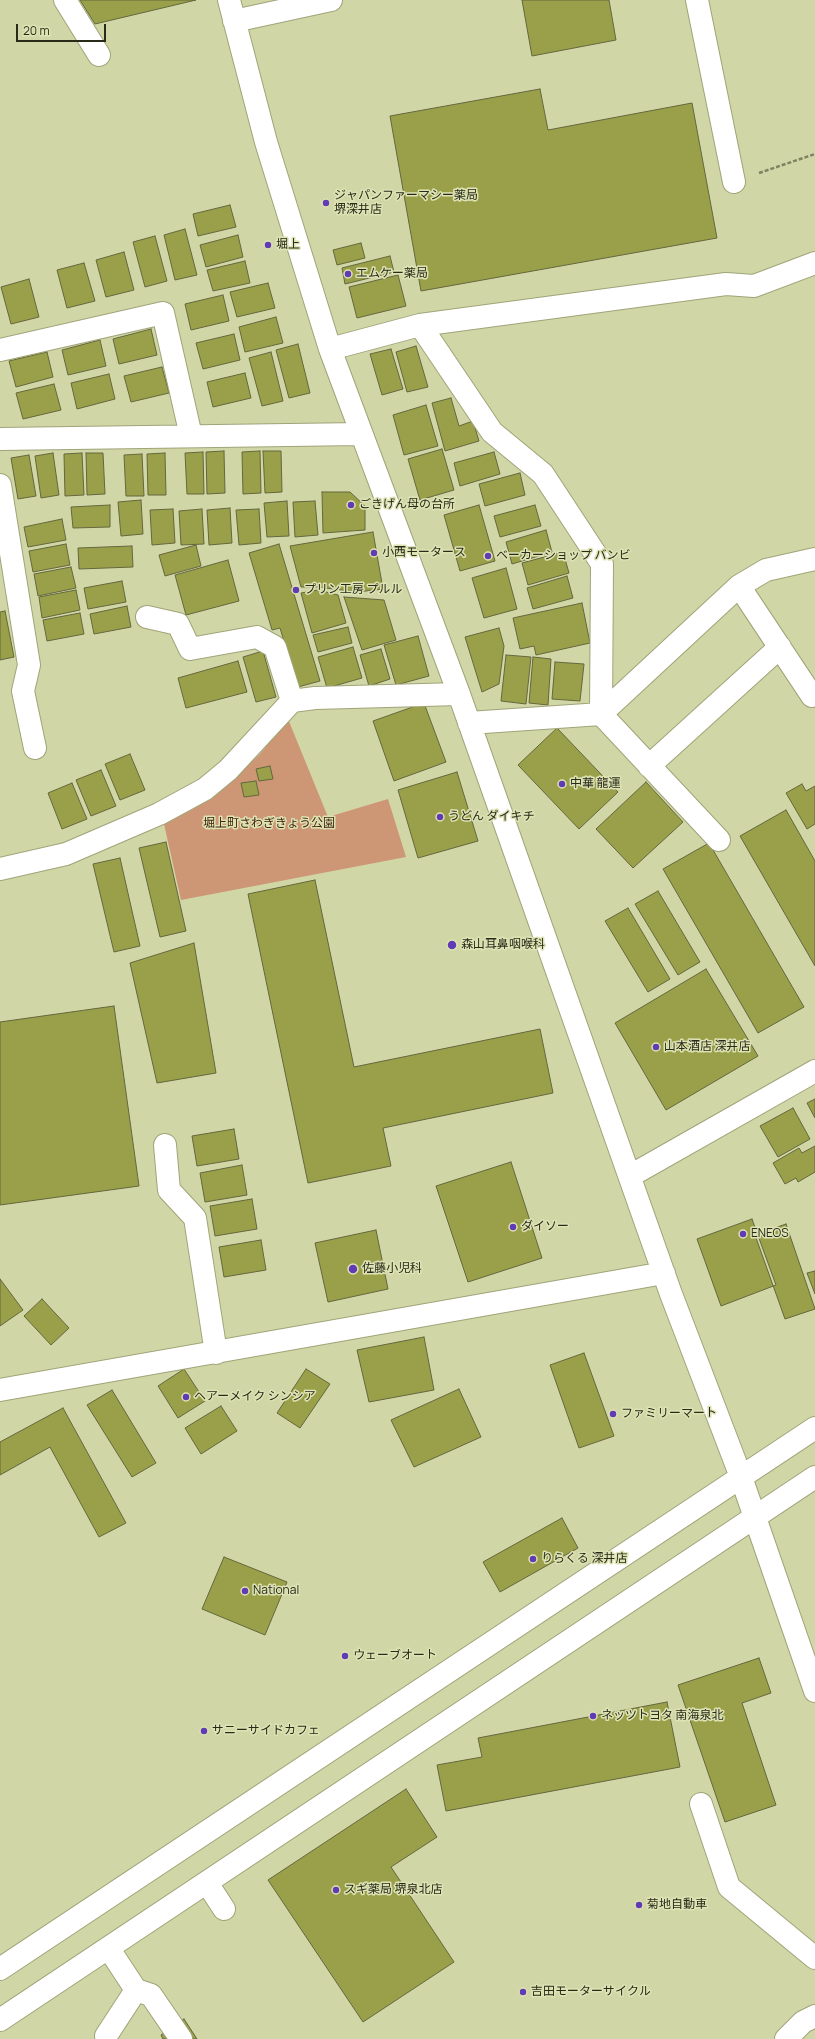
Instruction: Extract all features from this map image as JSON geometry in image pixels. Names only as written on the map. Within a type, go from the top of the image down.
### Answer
[{"type":"street","points":[[65,0],[99,55]]},
{"type":"street","points":[[229,0],[266,142],[330,349],[459,694],[664,1273],[741,1477],[815,1691]]},
{"type":"street","points":[[234,21],[331,0]]},
{"type":"street","points":[[697,0],[734,182]]},
{"type":"street","points":[[330,349],[420,325],[726,284],[754,286],[815,264]]},
{"type":"street","points":[[0,350],[163,313],[191,436]]},
{"type":"street","points":[[420,325],[492,432],[543,474],[602,564],[601,714],[719,840]]},
{"type":"street","points":[[1,434],[191,436],[361,434]]},
{"type":"street","points":[[0,486],[8,589],[29,665],[23,691],[35,748]]},
{"type":"street","points":[[469,723],[601,714],[739,586],[766,570],[815,558]]},
{"type":"street","points":[[739,586],[812,696],[815,694]]},
{"type":"street","points":[[147,617],[178,624],[190,649],[257,636],[275,647],[292,701]]},
{"type":"street","points":[[649,766],[780,648]]},
{"type":"street","points":[[0,869],[66,854],[159,814],[205,789],[228,770],[292,701],[316,698],[459,694]]},
{"type":"street","points":[[630,1176],[815,1072]]},
{"type":"street","points":[[165,1145],[169,1190],[195,1218],[216,1353]]},
{"type":"street","points":[[0,1390],[664,1273]]},
{"type":"street","points":[[0,1969],[815,1428]]},
{"type":"street","points":[[0,2020],[109,1949],[815,1477]]},
{"type":"street","points":[[701,1804],[729,1887],[815,1958]]},
{"type":"street","points":[[207,1883],[224,1909]]},
{"type":"street","points":[[109,1949],[136,1990],[151,1995],[177,2033]]},
{"type":"street","points":[[106,2036],[136,1990]]},
{"type":"street","points":[[786,2039],[803,2022],[815,2016]]},
{"type":"path","points":[[734,182],[815,154]]},
{"type":"green space","name":"堀上町さわぎきょう公園","points":[[288,719],[328,817],[388,799],[406,857],[181,900],[164,824],[193,809],[232,780],[260,754]]},
{"type":"building","points":[[80,0],[196,0],[95,24]]},
{"type":"building","points":[[522,0],[609,0],[616,40],[532,56]]},
{"type":"building","points":[[540,89],[548,130],[692,103],[717,238],[421,291],[390,116]]},
{"type":"building","points":[[230,205],[236,227],[198,236],[193,214]]},
{"type":"building","points":[[185,229],[197,275],[175,280],[164,235]]},
{"type":"building","points":[[238,235],[243,257],[206,267],[200,245]]},
{"type":"building","points":[[155,236],[167,281],[145,287],[133,242]]},
{"type":"building","points":[[361,243],[365,258],[337,265],[333,250]]},
{"type":"building","points":[[124,252],[134,290],[106,297],[96,260]]},
{"type":"building","points":[[390,256],[394,272],[345,284],[342,268]]},
{"type":"building","points":[[245,261],[250,283],[213,291],[207,270]]},
{"type":"building","points":[[84,263],[95,301],[67,308],[57,270]]},
{"type":"building","points":[[398,275],[406,306],[357,318],[349,287]]},
{"type":"building","points":[[29,279],[39,317],[11,324],[1,287]]},
{"type":"building","points":[[268,283],[275,308],[237,317],[230,292]]},
{"type":"building","points":[[223,295],[229,321],[191,330],[185,304]]},
{"type":"building","points":[[276,317],[283,343],[245,352],[239,327]]},
{"type":"building","points":[[151,329],[157,355],[119,364],[113,339]]},
{"type":"building","points":[[234,334],[240,360],[203,369],[196,343]]},
{"type":"building","points":[[100,340],[106,366],[68,375],[62,350]]},
{"type":"building","points":[[298,344],[310,393],[289,398],[276,350]]},
{"type":"building","points":[[416,346],[428,387],[407,392],[396,352]]},
{"type":"building","points":[[391,349],[403,389],[382,395],[370,354]]},
{"type":"building","points":[[47,352],[53,377],[16,387],[9,361]]},
{"type":"building","points":[[271,352],[283,401],[262,406],[249,358]]},
{"type":"building","points":[[162,367],[169,393],[131,402],[124,376]]},
{"type":"building","points":[[245,373],[251,398],[213,407],[207,382]]},
{"type":"building","points":[[109,374],[115,399],[77,409],[71,383]]},
{"type":"building","points":[[54,384],[61,410],[23,419],[16,393]]},
{"type":"building","points":[[451,398],[459,426],[473,421],[479,441],[445,451],[432,403]]},
{"type":"building","points":[[426,405],[438,446],[404,455],[393,415]]},
{"type":"building","points":[[442,449],[454,490],[420,500],[408,459]]},
{"type":"building","points":[[224,451],[225,493],[207,494],[206,452]]},
{"type":"building","points":[[260,451],[261,493],[243,494],[242,452]]},
{"type":"building","points":[[263,451],[281,451],[282,492],[265,493]]},
{"type":"building","points":[[203,452],[204,494],[187,494],[185,453]]},
{"type":"building","points":[[494,452],[500,474],[460,486],[454,463]]},
{"type":"building","points":[[53,453],[59,495],[41,498],[35,456]]},
{"type":"building","points":[[82,453],[84,495],[65,496],[64,454]]},
{"type":"building","points":[[86,453],[103,453],[105,494],[87,495]]},
{"type":"building","points":[[165,453],[166,495],[148,495],[147,454]]},
{"type":"building","points":[[142,454],[144,496],[126,496],[124,455]]},
{"type":"building","points":[[29,455],[36,496],[18,499],[11,458]]},
{"type":"building","points":[[520,473],[525,495],[485,506],[479,484]]},
{"type":"building","points":[[322,492],[350,492],[365,506],[365,530],[323,533]]},
{"type":"building","points":[[141,500],[143,534],[121,536],[118,502]]},
{"type":"building","points":[[287,501],[289,536],[267,537],[264,503]]},
{"type":"building","points":[[315,501],[318,535],[295,537],[293,502]]},
{"type":"building","points":[[110,505],[110,527],[73,528],[71,507]]},
{"type":"building","points":[[479,505],[495,561],[460,571],[444,515]]},
{"type":"building","points":[[535,505],[541,526],[500,537],[494,516]]},
{"type":"building","points":[[230,508],[232,543],[209,545],[207,510]]},
{"type":"building","points":[[173,509],[175,543],[152,545],[150,510]]},
{"type":"building","points":[[202,509],[204,544],[181,545],[179,511]]},
{"type":"building","points":[[259,509],[261,543],[239,545],[236,510]]},
{"type":"building","points":[[62,519],[66,540],[28,547],[24,527]]},
{"type":"building","points":[[546,530],[552,552],[512,564],[506,542]]},
{"type":"building","points":[[373,532],[383,589],[357,592],[318,587],[301,587],[290,546]]},
{"type":"building","points":[[66,544],[70,565],[33,572],[29,551]]},
{"type":"building","points":[[279,544],[320,681],[298,687],[280,628],[272,630],[249,553]]},
{"type":"building","points":[[196,545],[201,566],[165,576],[159,555]]},
{"type":"building","points":[[132,546],[133,567],[79,569],[78,548]]},
{"type":"building","points":[[563,552],[569,573],[528,585],[522,563]]},
{"type":"building","points":[[228,560],[239,601],[186,615],[175,575]]},
{"type":"building","points":[[71,567],[76,588],[38,596],[34,574]]},
{"type":"building","points":[[506,568],[517,609],[484,618],[472,578]]},
{"type":"building","points":[[567,576],[573,598],[533,609],[527,588]]},
{"type":"building","points":[[122,581],[126,602],[88,609],[84,588]]},
{"type":"building","points":[[76,590],[80,610],[42,618],[39,597]]},
{"type":"building","points":[[318,590],[338,595],[346,623],[312,633],[301,593]]},
{"type":"building","points":[[344,597],[384,600],[396,640],[362,650]]},
{"type":"building","points":[[582,603],[590,643],[536,655],[534,646],[520,649],[513,618]]},
{"type":"building","points":[[127,606],[131,627],[94,634],[90,614]]},
{"type":"building","points":[[5,611],[14,657],[0,660],[0,612]]},
{"type":"building","points":[[80,613],[84,634],[47,641],[43,620]]},
{"type":"building","points":[[348,627],[352,643],[318,652],[313,635]]},
{"type":"building","points":[[499,628],[504,646],[499,684],[482,692],[465,637]]},
{"type":"building","points":[[418,636],[429,676],[396,685],[384,645]]},
{"type":"building","points":[[353,647],[362,678],[327,688],[318,657]]},
{"type":"building","points":[[381,649],[390,679],[369,686],[360,655]]},
{"type":"building","points":[[263,651],[276,697],[256,702],[243,657]]},
{"type":"building","points":[[506,655],[531,657],[526,704],[501,701]]},
{"type":"building","points":[[533,657],[551,659],[548,705],[529,703]]},
{"type":"building","points":[[238,661],[247,692],[186,708],[178,678]]},
{"type":"building","points":[[555,662],[584,664],[580,701],[552,699]]},
{"type":"building","points":[[424,703],[446,762],[394,781],[373,721]]},
{"type":"building","points":[[557,728],[618,792],[579,829],[518,765]]},
{"type":"building","points":[[130,754],[145,790],[120,800],[105,764]]},
{"type":"building","points":[[270,766],[273,779],[259,781],[256,769]]},
{"type":"building","points":[[101,770],[116,806],[91,816],[76,780]]},
{"type":"building","points":[[457,772],[478,841],[418,858],[398,790]]},
{"type":"building","points":[[256,781],[259,795],[244,797],[241,783]]},
{"type":"building","points":[[646,782],[683,822],[633,868],[596,829]]},
{"type":"building","points":[[72,783],[87,819],[62,829],[48,793]]},
{"type":"building","points":[[802,784],[806,791],[815,786],[815,824],[807,829],[786,793]]},
{"type":"building","points":[[786,810],[815,861],[815,966],[740,836]]},
{"type":"building","points":[[166,842],[186,931],[160,937],[139,848]]},
{"type":"building","points":[[709,843],[804,1007],[758,1033],[663,869]]},
{"type":"building","points":[[120,858],[140,946],[114,952],[93,864]]},
{"type":"building","points":[[315,880],[354,1067],[540,1029],[553,1093],[383,1128],[391,1166],[308,1183],[248,894]]},
{"type":"building","points":[[658,891],[700,962],[678,975],[635,904]]},
{"type":"building","points":[[628,908],[670,979],[648,992],[605,921]]},
{"type":"building","points":[[194,943],[216,1073],[157,1083],[130,963]]},
{"type":"building","points":[[706,969],[758,1056],[666,1110],[615,1023]]},
{"type":"building","points":[[114,1006],[139,1186],[0,1205],[0,1022]]},
{"type":"building","points":[[815,1099],[815,1118],[807,1103]]},
{"type":"building","points":[[793,1108],[810,1139],[778,1157],[760,1126]]},
{"type":"building","points":[[234,1129],[239,1159],[197,1166],[192,1136]]},
{"type":"building","points":[[815,1146],[815,1172],[798,1182],[796,1178],[785,1184],[773,1163],[799,1148],[802,1153]]},
{"type":"building","points":[[511,1162],[542,1258],[468,1282],[436,1186]]},
{"type":"building","points":[[242,1165],[247,1195],[205,1202],[200,1173]]},
{"type":"building","points":[[252,1199],[257,1229],[215,1236],[210,1206]]},
{"type":"building","points":[[752,1219],[776,1285],[721,1306],[697,1239]]},
{"type":"building","points":[[786,1224],[815,1309],[785,1319],[755,1235]]},
{"type":"building","points":[[376,1230],[388,1289],[328,1302],[315,1243]]},
{"type":"building","points":[[261,1240],[266,1270],[224,1277],[219,1247]]},
{"type":"building","points":[[815,1271],[815,1294],[807,1273]]},
{"type":"building","points":[[0,1279],[23,1310],[0,1326]]},
{"type":"building","points":[[42,1299],[69,1328],[51,1345],[24,1316]]},
{"type":"building","points":[[424,1337],[434,1390],[369,1402],[357,1350]]},
{"type":"building","points":[[584,1353],[614,1436],[579,1448],[550,1365]]},
{"type":"building","points":[[184,1369],[205,1401],[178,1418],[158,1386]]},
{"type":"building","points":[[306,1369],[330,1384],[300,1428],[277,1413]]},
{"type":"building","points":[[459,1389],[481,1437],[414,1467],[391,1420]]},
{"type":"building","points":[[112,1390],[156,1463],[132,1477],[87,1405]]},
{"type":"building","points":[[221,1406],[237,1431],[201,1454],[185,1428]]},
{"type":"building","points":[[63,1408],[126,1523],[99,1537],[50,1447],[0,1475],[0,1442]]},
{"type":"building","points":[[562,1518],[578,1548],[500,1592],[483,1562]]},
{"type":"building","points":[[224,1557],[287,1582],[265,1635],[202,1609]]},
{"type":"building","points":[[759,1658],[771,1693],[742,1703],[776,1805],[725,1822],[678,1685]]},
{"type":"building","points":[[667,1702],[680,1767],[446,1811],[437,1765],[482,1757],[478,1738]]},
{"type":"building","points":[[406,1789],[437,1837],[391,1867],[454,1962],[363,2022],[268,1880]]},
{"type":"building","points":[[184,2019],[197,2039],[163,2039],[161,2035]]},
{"type":"place","name":"ジャパンファーマシー薬局 堺深井店","points":[[326,203]]},
{"type":"place","name":"堀上","points":[[268,245]]},
{"type":"place","name":"エムケー薬局","points":[[348,274]]},
{"type":"place","name":"ごきげん母の台所","points":[[351,505]]},
{"type":"place","name":"小西モータース","points":[[374,553]]},
{"type":"place","name":"ベーカーショップ バンビ","points":[[488,556]]},
{"type":"place","name":"プリン工房 プルル","points":[[296,590]]},
{"type":"place","name":"中華 龍運","points":[[562,784]]},
{"type":"place","name":"うどん ダイキチ","points":[[440,817]]},
{"type":"place","name":"森山耳鼻咽喉科","points":[[452,945]]},
{"type":"place","name":"山本酒店 深井店","points":[[656,1047]]},
{"type":"place","name":"ダイソー","points":[[513,1227]]},
{"type":"place","name":"ENEOS","points":[[743,1234]]},
{"type":"place","name":"佐藤小児科","points":[[353,1269]]},
{"type":"place","name":"ヘアーメイク シンシア","points":[[186,1397]]},
{"type":"place","name":"ファミリーマート","points":[[613,1414]]},
{"type":"place","name":"りらくる 深井店","points":[[533,1559]]},
{"type":"place","name":"National","points":[[245,1591]]},
{"type":"place","name":"ウェーブオート","points":[[345,1656]]},
{"type":"place","name":"ネッツトヨタ 南海泉北","points":[[593,1716]]},
{"type":"place","name":"サニーサイドカフェ","points":[[204,1731]]},
{"type":"place","name":"スギ薬局 堺泉北店","points":[[336,1890]]},
{"type":"place","name":"菊地自動車","points":[[639,1905]]},
{"type":"place","name":"吉田モーターサイクル","points":[[523,1992]]}]
